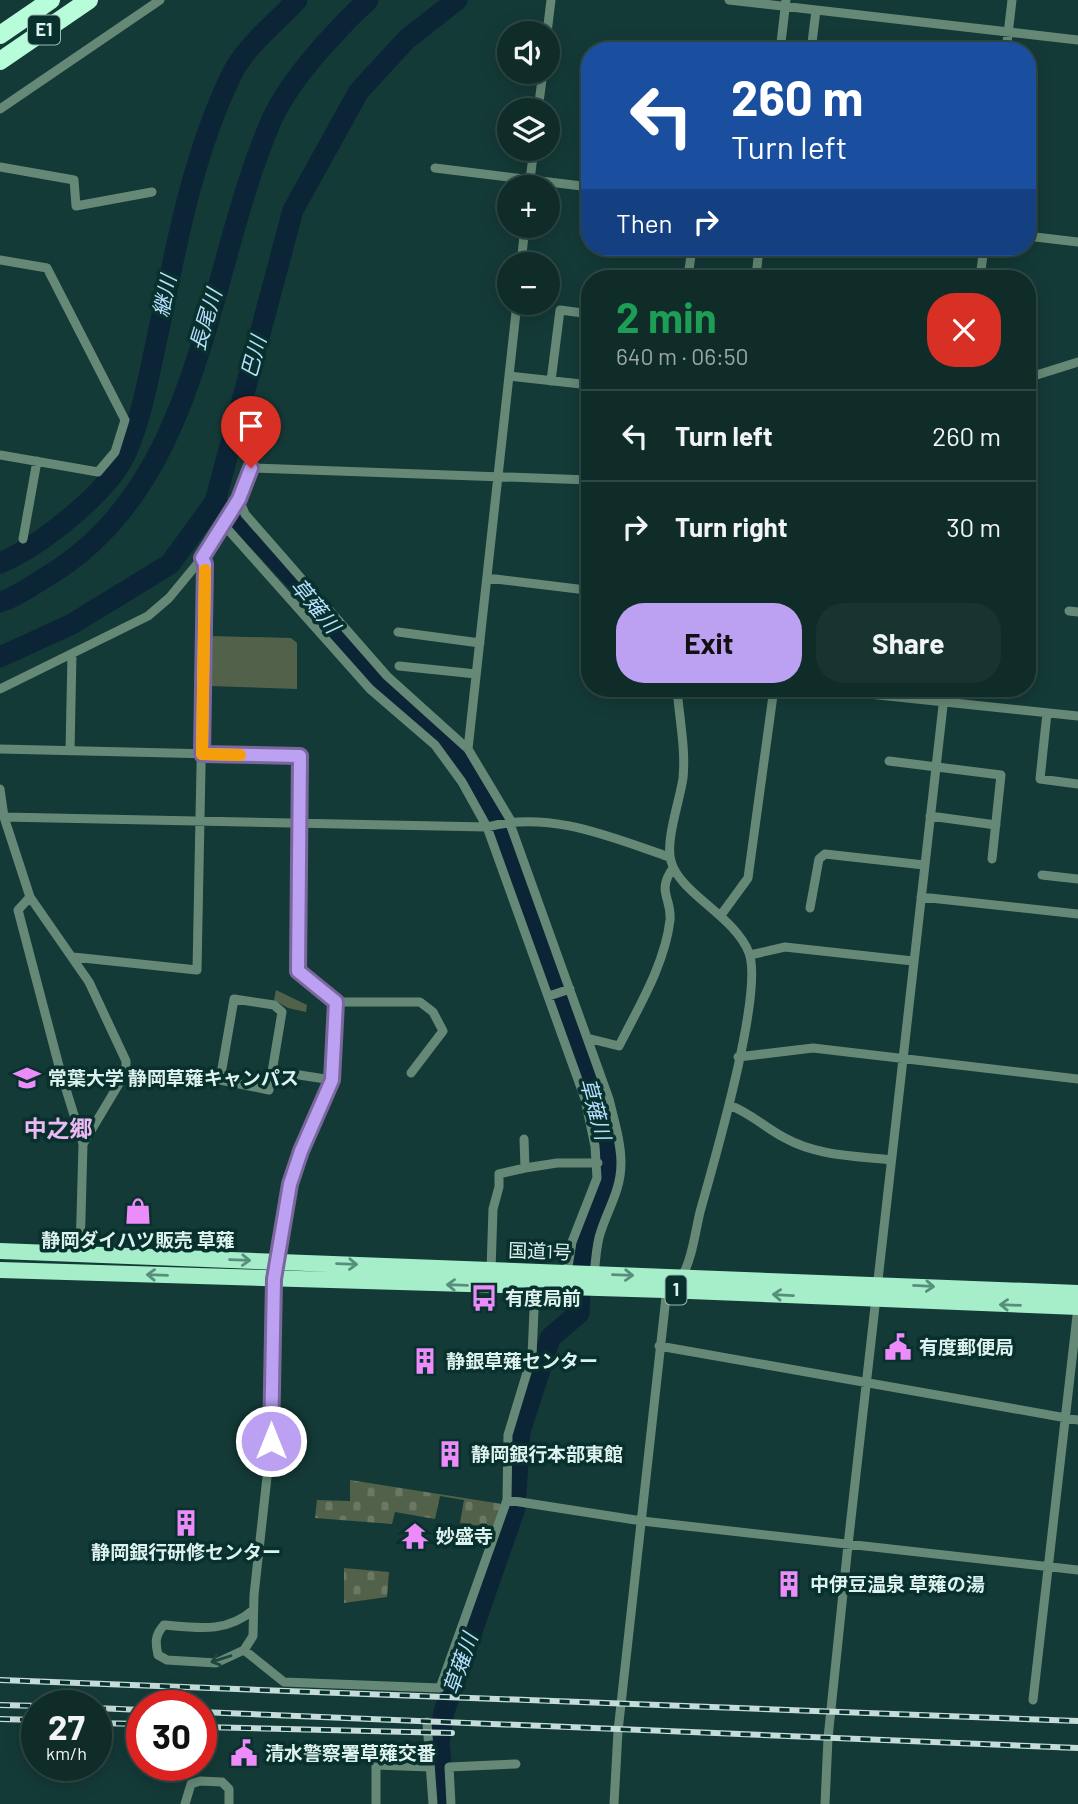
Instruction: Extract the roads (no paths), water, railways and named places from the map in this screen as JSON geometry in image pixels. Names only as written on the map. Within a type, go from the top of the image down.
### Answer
[{"type":"highway","name":"E1","points":[[0,35],[51,0]]},
{"type":"highway","name":"E1","points":[[0,61],[89,0]]},
{"type":"highway","name":"国道1号","points":[[0,1251],[683,1277],[1078,1307]]},
{"type":"highway","name":"国道1号","points":[[0,1270],[665,1290],[1078,1292]]},
{"type":"street","points":[[0,108],[160,0]]},
{"type":"street","points":[[548,21],[551,0]]},
{"type":"street","points":[[729,0],[786,3],[816,10],[1078,40]]},
{"type":"street","points":[[1007,42],[1012,0]]},
{"type":"street","points":[[781,42],[786,3]]},
{"type":"street","points":[[812,42],[816,10]]},
{"type":"street","points":[[0,167],[74,180],[76,206],[152,192]]},
{"type":"street","points":[[435,168],[497,178]]},
{"type":"street","points":[[560,186],[581,187]]},
{"type":"street","points":[[1036,237],[1078,242]]},
{"type":"street","points":[[0,260],[47,268],[125,420],[115,452],[98,471],[0,455]]},
{"type":"street","points":[[551,381],[560,310],[581,313]]},
{"type":"street","points":[[468,749],[516,315]]},
{"type":"street","points":[[1036,375],[1078,362]]},
{"type":"street","points":[[509,376],[581,384]]},
{"type":"street","points":[[23,539],[37,461]]},
{"type":"street","points":[[0,689],[148,616],[169,598],[202,558],[239,499],[251,468],[581,480]]},
{"type":"street","points":[[239,499],[245,514],[387,677],[468,749],[510,821],[609,1099],[621,1163],[616,1198],[597,1243],[594,1274]]},
{"type":"street","points":[[223,524],[370,689],[435,746],[461,782],[487,827],[590,1115],[598,1163],[594,1190],[572,1242],[568,1273]]},
{"type":"street","points":[[73,957],[197,970],[205,564],[202,558]]},
{"type":"street","points":[[487,578],[581,589]]},
{"type":"street","points":[[398,632],[480,643]]},
{"type":"street","points":[[70,751],[72,654]]},
{"type":"street","points":[[399,666],[476,674]]},
{"type":"street","points":[[614,1804],[618,1731],[665,1290],[683,1277],[729,1105],[748,1005],[750,955],[742,939],[673,868],[669,857],[683,775],[678,697]]},
{"type":"street","points":[[721,915],[748,878],[773,697]]},
{"type":"street","points":[[891,697],[1078,716]]},
{"type":"street","points":[[825,1804],[828,1738],[848,1545],[944,697]]},
{"type":"street","points":[[1047,713],[1040,779],[1078,784]]},
{"type":"street","points":[[0,749],[300,756],[298,971],[336,1002],[412,1000],[433,1012],[443,1031],[411,1073]]},
{"type":"street","points":[[889,761],[1001,775],[992,859]]},
{"type":"street","points":[[0,789],[4,817],[30,897],[73,957],[100,1003],[126,1061],[126,1072],[83,1144]]},
{"type":"street","points":[[930,816],[996,825]]},
{"type":"street","points":[[4,817],[487,827],[510,821],[580,827],[669,857]]},
{"type":"street","points":[[810,908],[818,859],[825,854],[924,865]]},
{"type":"street","points":[[587,1038],[619,1046],[643,999],[663,947],[670,918],[664,886],[673,868]]},
{"type":"street","points":[[1042,875],[1078,879]]},
{"type":"street","points":[[30,897],[18,910],[60,1070],[83,1144],[80,1253]]},
{"type":"street","points":[[921,897],[1078,914]]},
{"type":"street","points":[[750,955],[785,947],[913,961]]},
{"type":"street","points":[[549,996],[570,989]]},
{"type":"street","points":[[234,999],[274,1005],[282,1012],[273,1071],[269,1090],[220,1080],[234,999]]},
{"type":"street","points":[[253,1611],[239,1623],[225,1628],[164,1625],[157,1633],[155,1644],[158,1655],[189,1662],[216,1662],[244,1650],[253,1636],[253,1611],[271,1441],[274,1279],[290,1184],[301,1151],[332,1080],[336,1002]]},
{"type":"street","points":[[738,1057],[813,1048],[1078,1079]]},
{"type":"street","points":[[273,1071],[332,1080]]},
{"type":"street","points":[[729,1105],[747,1111],[783,1138],[801,1146],[891,1160]]},
{"type":"street","points":[[524,1139],[525,1168]]},
{"type":"street","points":[[491,1270],[493,1209],[499,1187],[499,1174],[557,1163],[598,1163]]},
{"type":"street","points":[[244,1650],[284,1682],[440,1688],[507,1500],[508,1436],[532,1356],[535,1287]]},
{"type":"street","points":[[1033,1700],[1078,1307]]},
{"type":"street","points":[[659,1346],[1078,1420]]},
{"type":"street","points":[[507,1500],[642,1521],[1078,1570]]},
{"type":"street","points":[[427,1722],[433,1804]]},
{"type":"street","points":[[451,1804],[449,1767],[516,1763]]},
{"type":"street","points":[[376,1804],[376,1765],[430,1767]]},
{"type":"street","points":[[185,1804],[191,1784],[200,1781],[222,1782],[229,1789],[229,1804]]},
{"type":"waterway","name":"継川","points":[[0,563],[34,544],[71,517],[104,485],[126,453],[142,404],[197,164],[218,104],[244,55],[297,0]]},
{"type":"waterway","name":"長尾川","points":[[0,602],[46,577],[98,537],[139,488],[169,432],[193,370],[250,179],[272,119],[302,72],[328,40],[368,0]]},
{"type":"waterway","name":"巴川","points":[[0,657],[72,624],[170,564],[215,502],[293,210],[359,91],[407,39],[457,0]]},
{"type":"waterway","name":"草薙川","points":[[215,502],[263,545],[305,590],[373,681],[457,756],[472,779],[509,853],[603,1124],[609,1157],[605,1194],[582,1258],[579,1313],[550,1338],[520,1432],[515,1508],[444,1712],[439,1743],[445,1804]]},
{"type":"railway","points":[[0,1680],[1078,1721]]},
{"type":"railway","points":[[0,1705],[21,1706]]},
{"type":"railway","points":[[112,1709],[126,1709]]},
{"type":"railway","points":[[217,1713],[1078,1748]]},
{"type":"railway","points":[[0,1719],[21,1720]]},
{"type":"railway","points":[[112,1723],[126,1724]]},
{"type":"railway","points":[[217,1727],[452,1733]]},
{"type":"place","name":"常葉大学 静岡草薙キャンパス","points":[[27,1078]]},
{"type":"place","name":"静岡ダイハツ販売 草薙","points":[[138,1211]]},
{"type":"place","name":"有度局前","points":[[484,1298]]},
{"type":"place","name":"有度郵便局","points":[[898,1347]]},
{"type":"place","name":"静銀草薙センター","points":[[425,1361]]},
{"type":"place","name":"静岡銀行本部東館","points":[[450,1454]]},
{"type":"place","name":"静岡銀行研修センター","points":[[186,1523]]},
{"type":"place","name":"妙盛寺","points":[[415,1536]]},
{"type":"place","name":"中伊豆温泉 草薙の湯","points":[[789,1584]]},
{"type":"place","name":"清水警察署草薙交番","points":[[244,1753]]},
{"type":"district","name":"中之郷","points":[[58,1129]]}]
